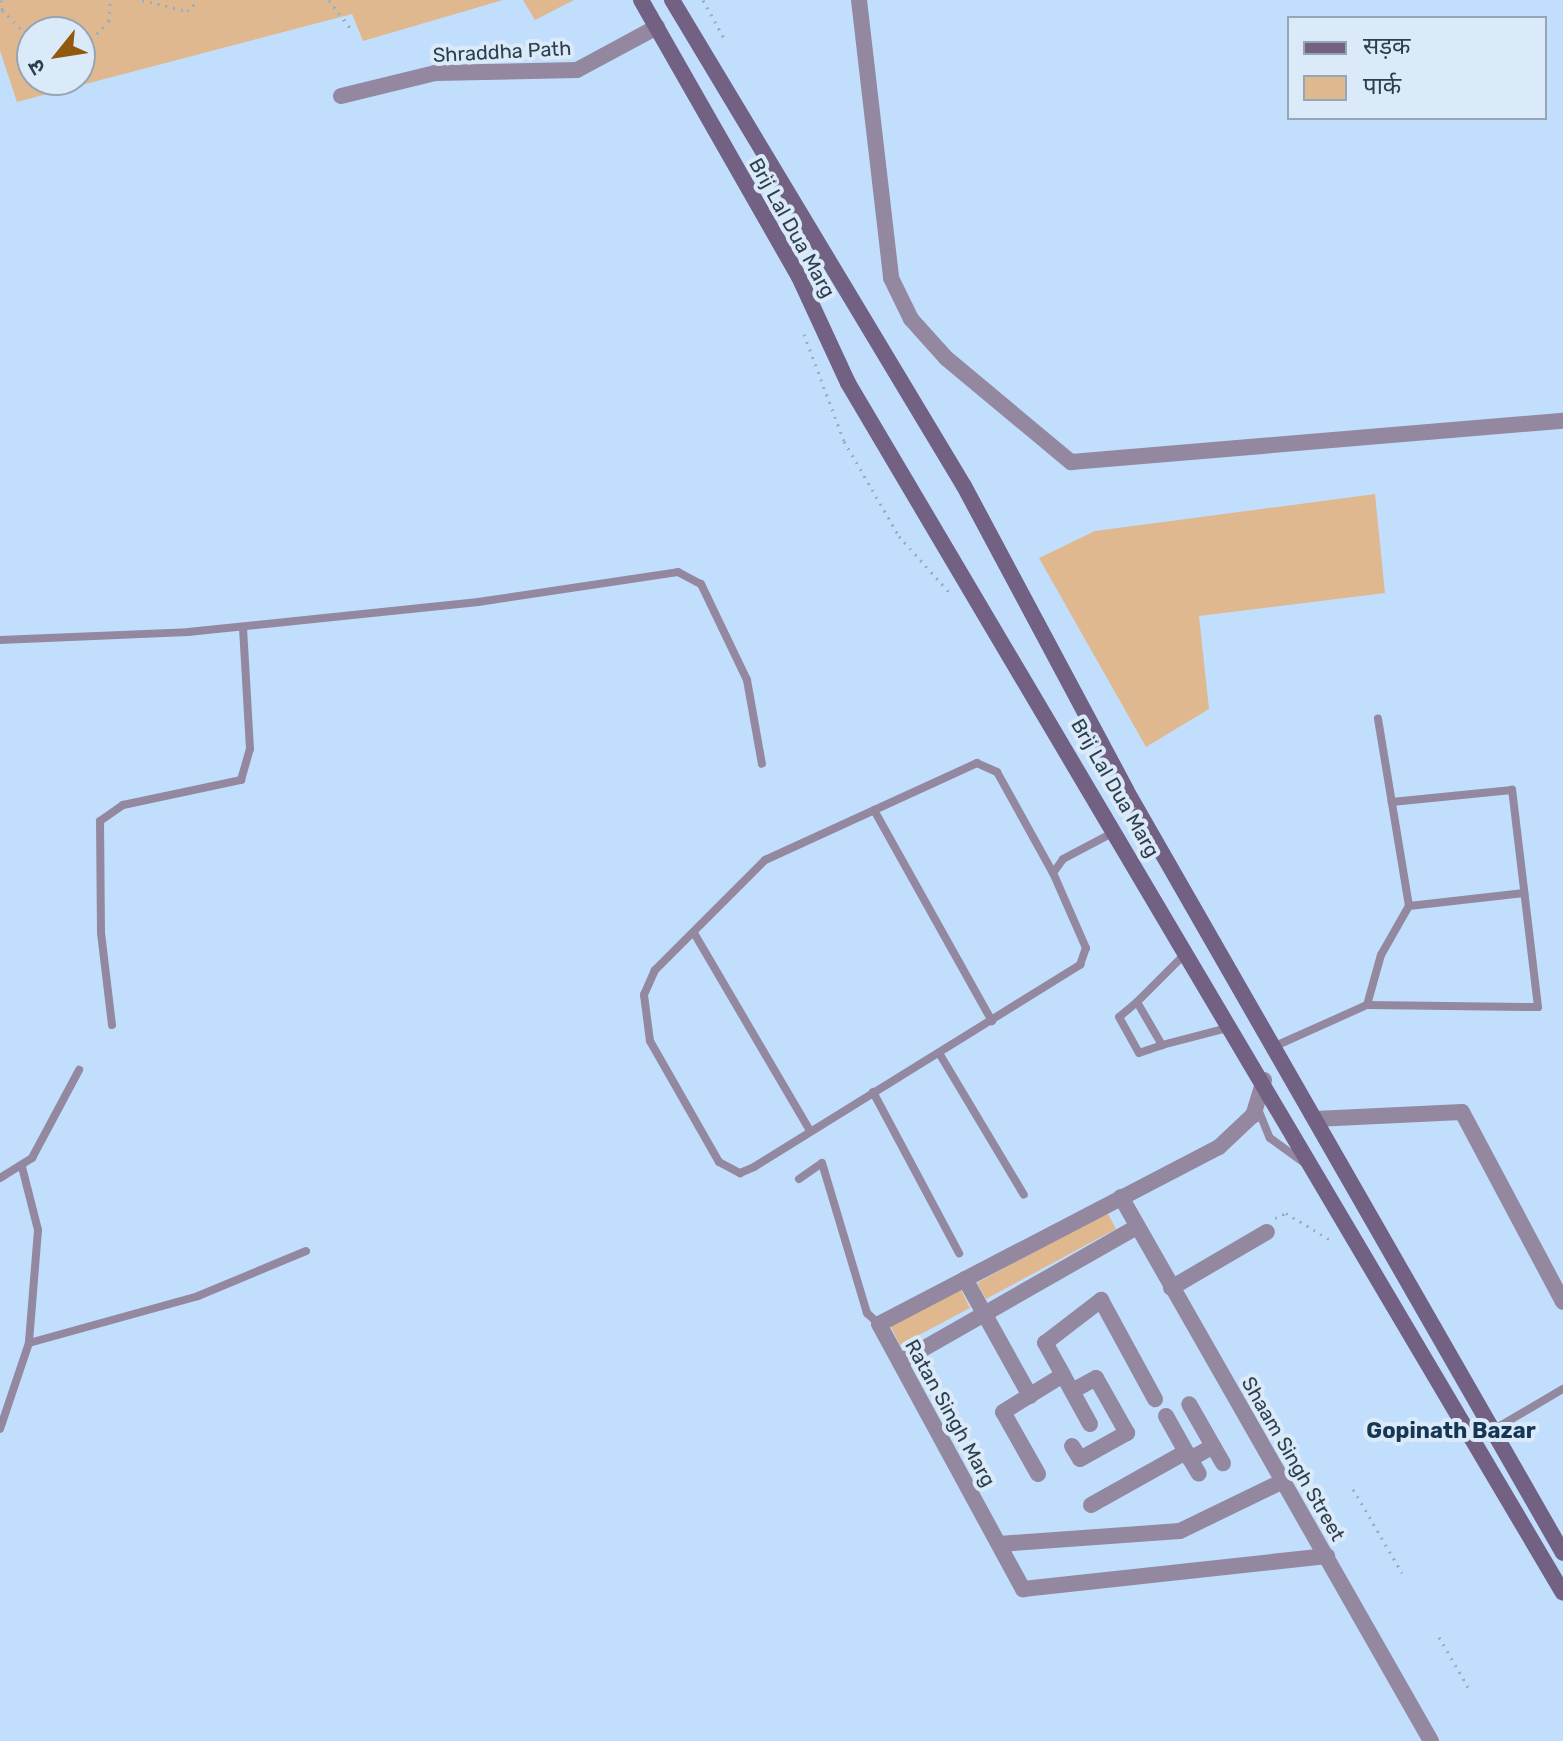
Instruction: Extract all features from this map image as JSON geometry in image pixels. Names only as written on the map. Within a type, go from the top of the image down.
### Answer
[{"type":"street","name":"Brij Lal Dua Marg","points":[[641,0],[799,277],[848,383],[1264,1080],[1563,1593]]},
{"type":"street","name":"Brij Lal Dua Marg","points":[[672,0],[964,486],[1273,1047],[1563,1553]]},
{"type":"street","points":[[859,0],[891,278],[911,319],[946,358],[1071,462],[1097,465],[1563,421]]},
{"type":"street","name":"Shraddha Path","points":[[341,96],[435,73],[577,70],[657,27]]},
{"type":"street","points":[[1257,1107],[1264,1080]]},
{"type":"street","name":"Ratan Singh Marg","points":[[1257,1107],[1219,1147],[879,1324],[1023,1589],[1327,1556]]},
{"type":"street","points":[[1315,1119],[1462,1112],[1563,1302]]},
{"type":"street","name":"Shaam Singh Street","points":[[1121,1197],[1431,1741]]},
{"type":"street","points":[[900,1362],[1137,1227]]},
{"type":"street","points":[[1171,1288],[1265,1228]]},
{"type":"street","points":[[965,1279],[1030,1396]]},
{"type":"street","points":[[1090,1424],[1045,1343],[1101,1300],[1155,1399]]},
{"type":"street","points":[[1038,1474],[1003,1412],[1063,1375]]},
{"type":"street","points":[[1072,1446],[1080,1459],[1127,1433],[1096,1378],[1073,1391]]},
{"type":"street","points":[[1189,1404],[1223,1463]]},
{"type":"street","points":[[1166,1416],[1199,1474]]},
{"type":"street","points":[[1091,1505],[1213,1446]]},
{"type":"street","points":[[999,1544],[1180,1531],[1283,1481]]},
{"type":"lane","points":[[0,640],[243,627],[691,575],[710,599],[747,680],[762,764]]},
{"type":"lane","points":[[112,1025],[101,933],[100,821],[123,805],[241,780],[250,749],[243,627]]},
{"type":"lane","points":[[1367,1005],[1381,955],[1409,906],[1378,719]]},
{"type":"lane","points":[[989,765],[1053,873],[1086,958],[992,1021],[740,1173],[719,1162],[641,1014],[647,981],[765,860],[874,810],[963,768],[989,765]]},
{"type":"lane","points":[[1273,1047],[1367,1005],[1538,1007],[1512,790],[1392,802]]},
{"type":"lane","points":[[874,810],[992,1021]]},
{"type":"lane","points":[[1053,873],[1063,859],[1116,830]]},
{"type":"lane","points":[[1409,906],[1524,893]]},
{"type":"lane","points":[[694,933],[810,1131]]},
{"type":"lane","points":[[1187,952],[1119,1017],[1139,1053],[1232,1027]]},
{"type":"lane","points":[[1137,1002],[1162,1045]]},
{"type":"lane","points":[[939,1053],[1024,1195]]},
{"type":"lane","points":[[0,1178],[22,1167],[79,1070]]},
{"type":"lane","points":[[873,1092],[959,1253]]},
{"type":"lane","points":[[1257,1107],[1289,1157],[1316,1168]]},
{"type":"lane","points":[[799,1179],[822,1163],[867,1313],[879,1324]]},
{"type":"lane","points":[[0,1429],[29,1343],[38,1230],[22,1167]]},
{"type":"lane","points":[[29,1343],[198,1296],[306,1251]]},
{"type":"lane","points":[[1493,1430],[1563,1389]]},
{"type":"path","points":[[1,0],[2,10],[16,24]]},
{"type":"path","points":[[96,34],[109,21],[110,0]]},
{"type":"path","points":[[142,0],[187,11],[199,0]]},
{"type":"path","points":[[329,0],[351,29]]},
{"type":"path","points":[[703,0],[725,40]]},
{"type":"path","points":[[1265,1228],[1286,1213],[1341,1251]]},
{"type":"path","points":[[1353,1489],[1402,1573]]},
{"type":"path","points":[[1439,1637],[1468,1687]]},
{"type":"green space","points":[[0,0],[503,0],[363,41],[352,14],[96,81],[96,16],[16,16],[16,96],[40,96],[17,102],[0,51]]},
{"type":"green space","points":[[523,0],[574,0],[535,20]]},
{"type":"green space","points":[[1375,494],[1385,593],[1199,616],[1209,709],[1146,747],[1039,558],[1095,531]]},
{"type":"green space","points":[[1107,1212],[1116,1229],[986,1299],[977,1283]]},
{"type":"green space","points":[[960,1288],[970,1308],[900,1345],[890,1325]]},
{"type":"district","name":"Gopinath Bazar","points":[[1451,1431]]}]
